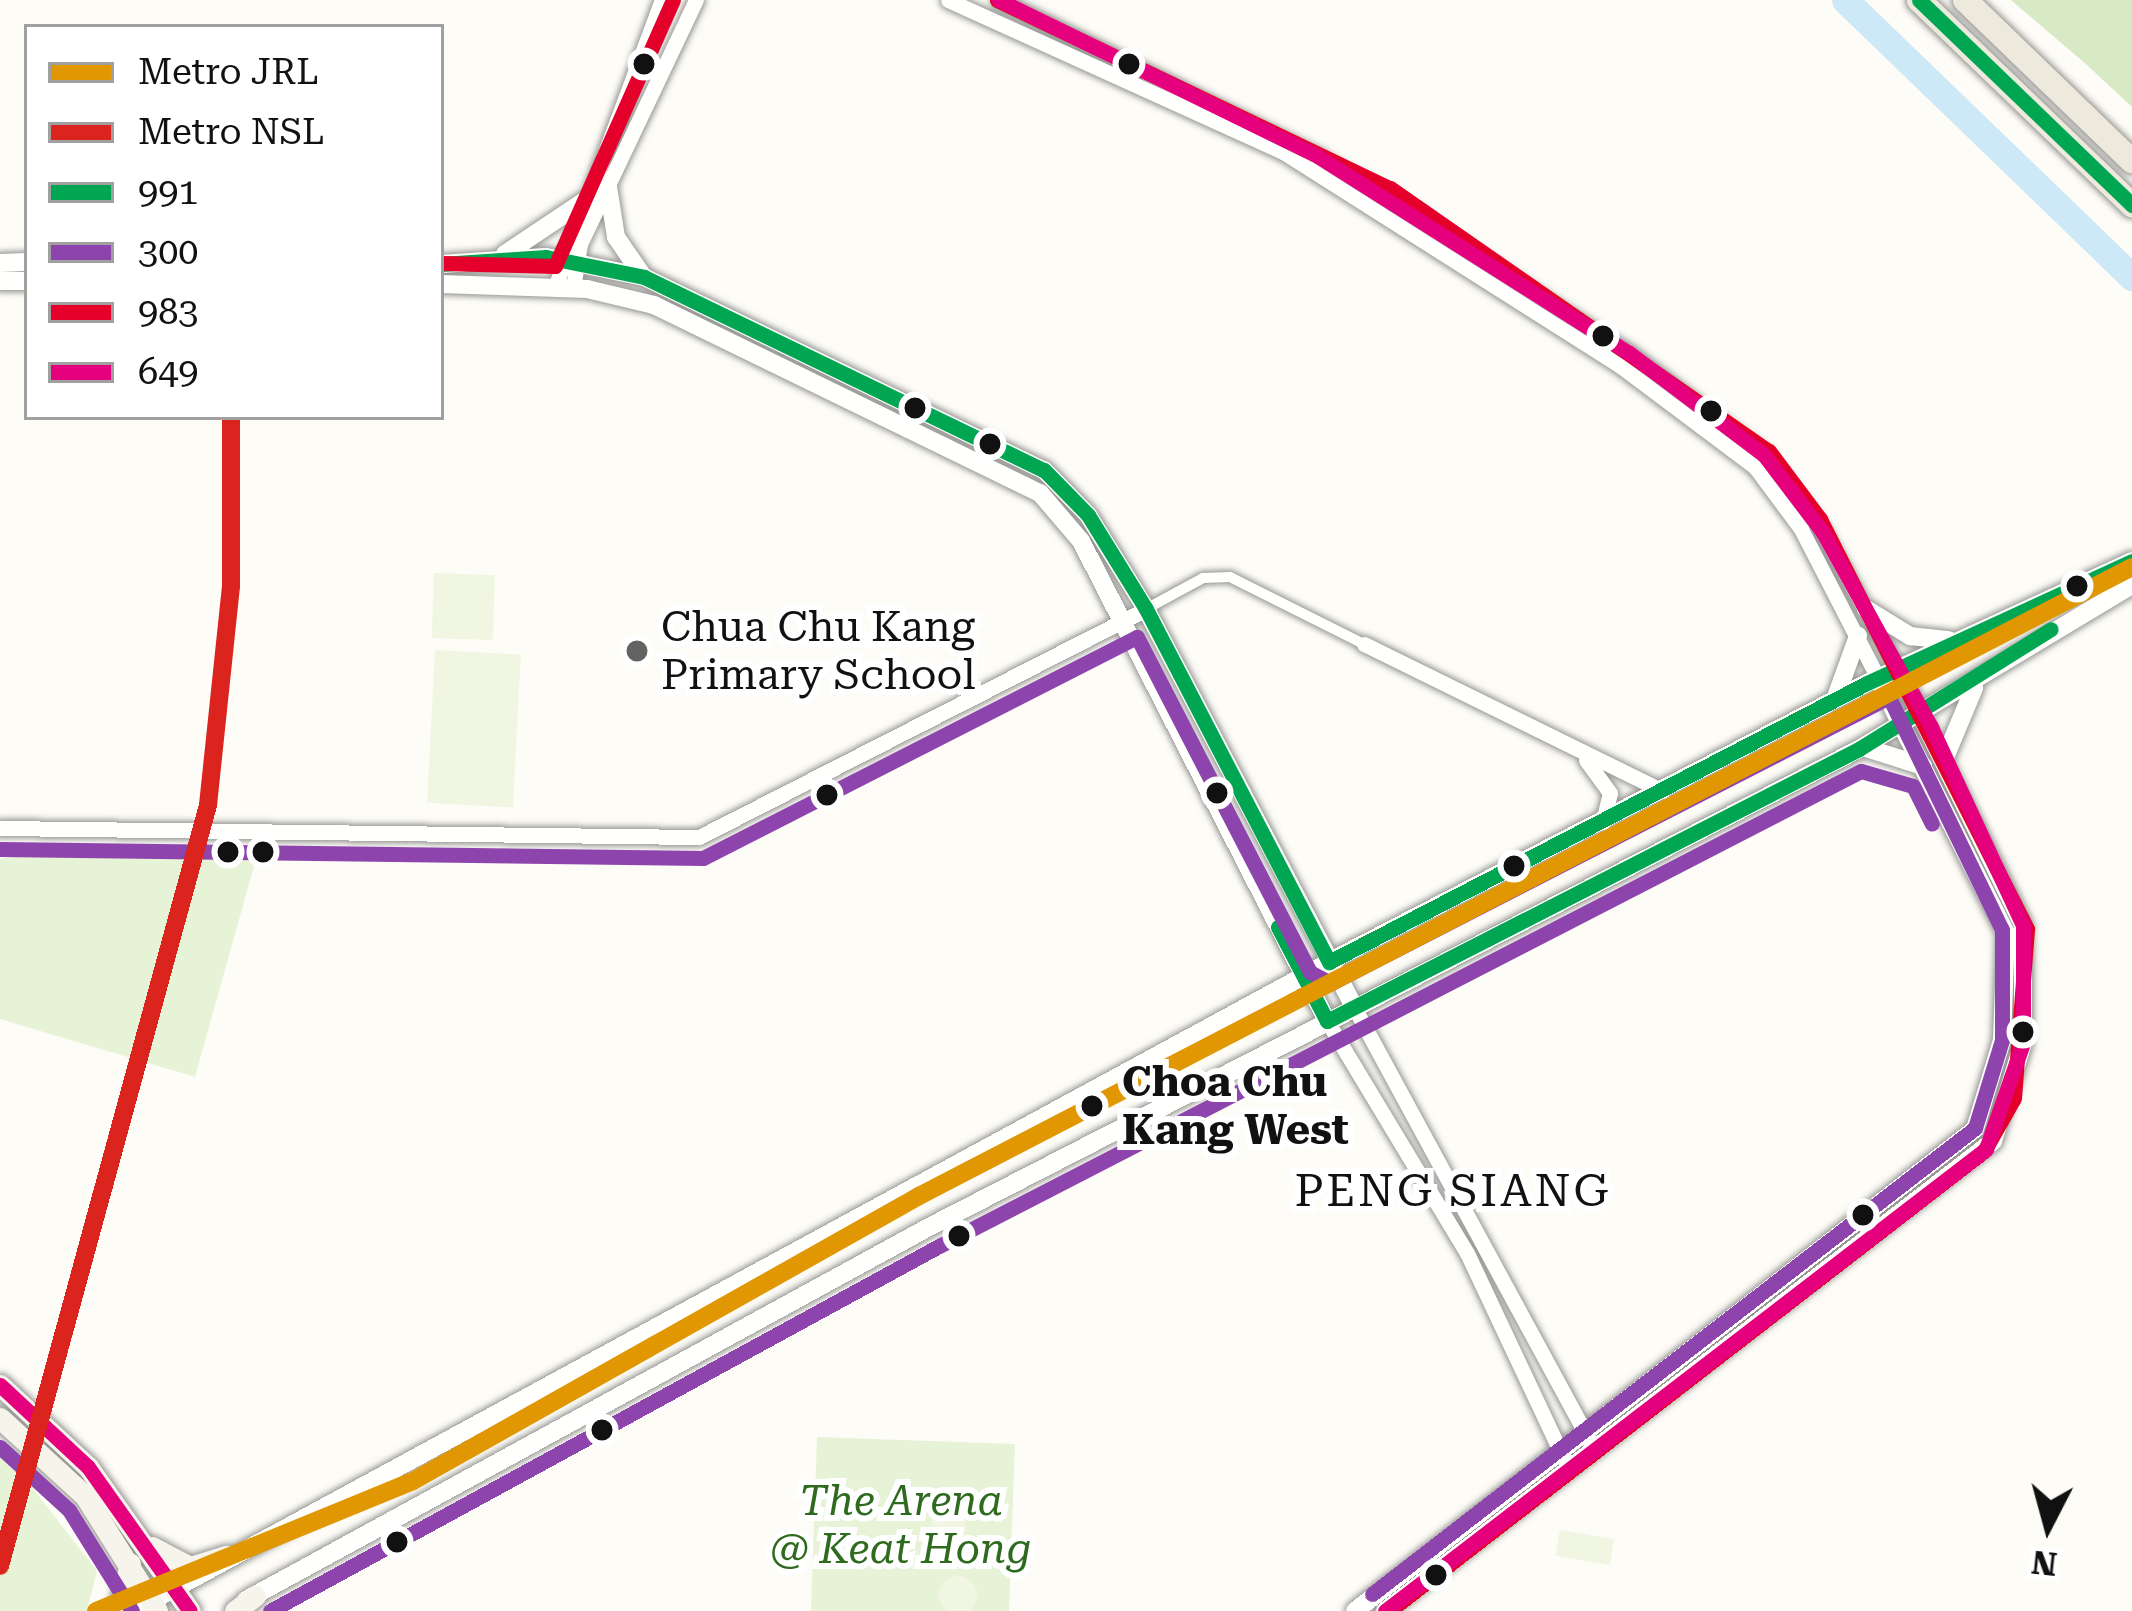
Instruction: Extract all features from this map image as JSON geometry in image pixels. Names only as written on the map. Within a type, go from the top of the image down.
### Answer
[{"type":"main road","points":[[1919,0],[2132,205]]},
{"type":"main road","points":[[1965,0],[2132,161]]},
{"type":"main road","points":[[0,1385],[88,1467],[147,1544],[190,1611]]},
{"type":"main road","points":[[0,1418],[85,1496],[130,1563],[147,1608]]},
{"type":"main road","points":[[147,1544],[190,1567],[226,1556]]},
{"type":"main road","points":[[119,1611],[130,1563]]},
{"type":"main road","points":[[235,1611],[255,1596]]},
{"type":"street","points":[[564,287],[566,259],[583,202],[662,0]]},
{"type":"street","points":[[566,259],[608,187],[696,0]]},
{"type":"street","points":[[948,0],[1244,126],[1637,359],[1764,455],[1833,550],[1946,755],[2006,876],[2029,958],[2023,1043],[1993,1141],[1594,1449],[1564,1461],[1355,1611]]},
{"type":"street","points":[[999,0],[1244,126],[1379,206],[1619,365],[1755,467],[1818,560],[1927,768],[2006,933],[2002,1040],[1975,1129],[1584,1431],[1564,1461],[1385,1611]]},
{"type":"street","points":[[608,187],[616,237],[644,277]]},
{"type":"street","points":[[490,261],[583,202]]},
{"type":"street","points":[[444,265],[566,259],[644,277],[1043,470],[1088,514],[1146,609],[1329,962],[1594,1449]]},
{"type":"street","points":[[448,284],[564,287],[705,326],[1011,474],[1081,541],[1118,624],[1327,1021],[1467,1253],[1564,1461]]},
{"type":"street","points":[[1818,560],[1833,550]]},
{"type":"street","points":[[147,1608],[226,1556],[1303,975],[1595,831],[1878,678],[2132,561]]},
{"type":"street","points":[[0,827],[699,837],[1204,578],[1230,577],[1666,792]]},
{"type":"street","points":[[226,1611],[1327,1021],[1858,749],[1976,684],[2132,585]]},
{"type":"street","points":[[1866,609],[1910,636],[1957,640]]},
{"type":"street","points":[[1814,711],[1841,692],[1858,636]]},
{"type":"street","points":[[1946,755],[1976,684]]},
{"type":"street","points":[[1858,749],[1927,768]]},
{"type":"street","points":[[1575,750],[1610,793],[1595,831]]},
{"type":"green space","points":[[2011,0],[2132,0],[2132,107],[2087,65]]},
{"type":"green space","points":[[434,573],[495,575],[493,640],[432,638]]},
{"type":"green space","points":[[435,650],[521,655],[513,807],[427,803]]},
{"type":"green space","points":[[39,851],[256,859],[195,1077],[0,1019],[0,859]]},
{"type":"green space","name":"The Arena @ Keat Hong","points":[[817,1437],[1015,1444],[1009,1611],[811,1611]]},
{"type":"green space","points":[[0,1446],[97,1571],[87,1611],[0,1611]]},
{"type":"green space","points":[[932,1503],[966,1504],[964,1569],[930,1568]]},
{"type":"green space","points":[[1560,1530],[1614,1540],[1610,1565],[1555,1556]]},
{"type":"green space","points":[[951,1578],[965,1578],[975,1588],[975,1602],[965,1612],[951,1612],[941,1602],[941,1588]]},
{"type":"waterway","points":[[1845,0],[2132,277]]},
{"type":"metro line","name":"NSL","points":[[0,1566],[208,805],[231,586],[231,420]]},
{"type":"metro line","name":"JRL","points":[[96,1611],[413,1481],[919,1196],[2132,567]]},
{"type":"transit line","name":"983","points":[[444,263],[555,266],[673,0]]},
{"type":"transit line","name":"983","points":[[997,0],[1390,188],[1769,451],[1820,519],[2027,929],[2014,1098],[1984,1151],[1389,1611]]},
{"type":"transit line","name":"649","points":[[999,0],[1319,157],[1628,352],[1764,455],[1822,531],[1931,727],[2023,925],[2023,1043],[1986,1149],[1385,1611]]},
{"type":"transit line","name":"991","points":[[1919,0],[2132,205]]},
{"type":"transit line","name":"991","points":[[444,264],[546,257],[644,277],[1044,470],[1088,515],[1146,609],[1329,962],[1867,683],[2132,561]]},
{"type":"transit line","name":"991","points":[[1327,1021],[1859,749],[2051,629]]},
{"type":"transit line","name":"300","points":[[0,849],[703,858],[1137,637],[1310,972],[1331,983],[1889,697],[2002,930],[2002,1040],[1975,1128],[1372,1594]]},
{"type":"transit line","name":"300","points":[[270,1611],[939,1246],[1861,771],[1913,786],[1932,824]]},
{"type":"transit line","name":"991","points":[[1278,927],[1327,1021]]},
{"type":"transit line","name":"649","points":[[0,1385],[88,1467],[190,1611]]},
{"type":"transit line","name":"300","points":[[0,1447],[69,1510],[132,1611]]},
{"type":"place","name":"Chua Chu Kang Primary School","points":[[637,651]]},
{"type":"place","name":"Choa Chu Kang West","points":[[1092,1106]]},
{"type":"district","name":"PENG SIANG","points":[[1453,1191]]}]
